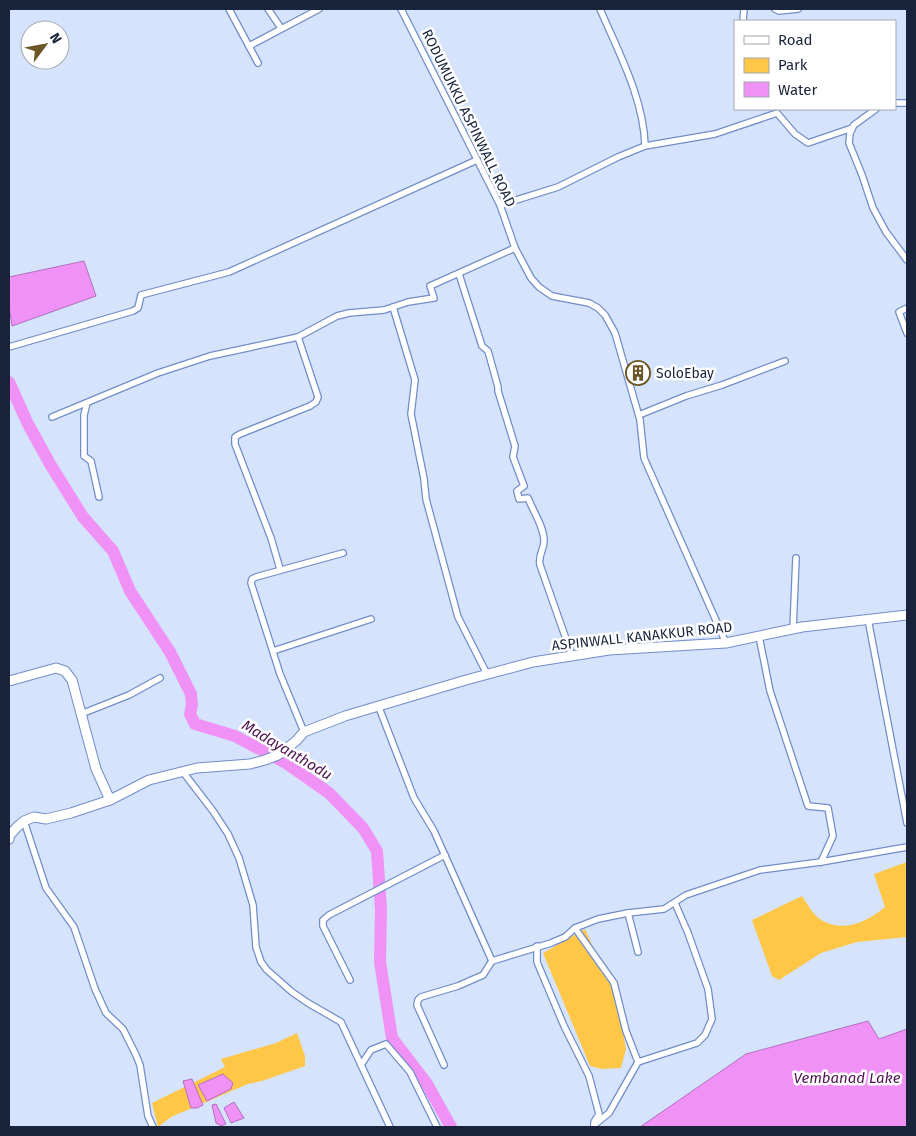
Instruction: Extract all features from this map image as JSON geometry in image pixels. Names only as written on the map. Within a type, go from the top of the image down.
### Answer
[{"type":"main road","name":"ASPINWALL KANAKKUR ROAD","points":[[15,826],[34,818],[46,819],[110,800],[149,780],[197,768],[250,764],[265,760],[278,755],[304,732],[345,716],[533,662],[618,650],[726,643],[793,629],[907,614]]},
{"type":"main road","points":[[9,681],[56,668],[65,671],[72,680],[96,769],[110,800]]},
{"type":"main road","points":[[9,838],[15,826]]},
{"type":"street","points":[[230,9],[258,63]]},
{"type":"street","points":[[268,9],[281,28]]},
{"type":"street","points":[[249,46],[318,9]]},
{"type":"street","name":"RODUMUKKU ASPINWALL ROAD","points":[[401,9],[500,205],[515,248],[531,278],[539,287],[552,296],[589,303],[598,308],[605,315],[615,333],[639,415],[644,458],[726,643]]},
{"type":"street","points":[[600,9],[634,88],[645,135],[645,146]]},
{"type":"street","points":[[775,9],[779,11],[798,9]]},
{"type":"street","points":[[875,110],[854,125],[850,133],[849,143],[873,208],[886,232],[907,260]]},
{"type":"street","points":[[500,205],[558,187],[618,157],[645,146],[715,134],[780,111],[795,134],[808,143],[852,128]]},
{"type":"street","points":[[10,347],[133,311],[138,308],[141,295],[228,272],[477,160]]},
{"type":"street","points":[[52,418],[158,373],[210,356],[298,337],[337,316],[384,310],[408,302],[434,298],[430,286],[515,248]]},
{"type":"street","points":[[459,274],[482,346],[488,351],[514,446],[513,457],[524,486],[517,491],[519,499],[528,498],[542,530],[544,540],[539,557],[540,565],[572,656]]},
{"type":"street","points":[[392,306],[415,380],[411,414],[424,479],[426,499],[458,617],[487,674]]},
{"type":"street","points":[[907,308],[899,312],[907,333]]},
{"type":"street","points":[[280,569],[271,538],[235,444],[235,437],[316,402],[318,397],[298,337]]},
{"type":"street","points":[[639,415],[686,396],[722,385],[785,361]]},
{"type":"street","points":[[87,403],[84,415],[84,456],[91,461],[99,498]]},
{"type":"street","points":[[304,732],[280,674],[251,582],[256,577],[280,569],[342,553]]},
{"type":"street","points":[[793,629],[796,558]]},
{"type":"street","points":[[868,619],[907,822]]},
{"type":"street","points":[[273,651],[371,620]]},
{"type":"street","points":[[759,636],[770,691],[808,806],[828,808],[833,836],[822,862]]},
{"type":"street","points":[[81,714],[129,695],[160,678]]},
{"type":"street","points":[[378,705],[414,798],[434,831],[492,960]]},
{"type":"street","points":[[182,772],[213,811],[228,834],[239,858],[253,905],[256,948],[267,970],[308,1003],[341,1022],[390,1127]]},
{"type":"street","points":[[15,826],[46,888],[74,927],[95,989],[106,1013],[123,1030],[136,1055],[141,1072],[148,1116],[153,1127]]},
{"type":"street","points":[[444,1065],[417,1005],[418,1000],[421,996],[458,986],[483,974],[492,960],[565,937],[575,928],[598,919],[664,909],[686,894],[760,870],[822,862],[907,847]]},
{"type":"street","points":[[350,980],[323,926],[323,920],[329,915],[445,855]]},
{"type":"street","points":[[595,1126],[609,1113],[638,1062],[697,1043],[706,1036],[712,1019],[708,989],[675,903]]},
{"type":"street","points":[[628,913],[638,952]]},
{"type":"street","points":[[575,928],[614,983],[626,1032],[638,1062]]},
{"type":"street","points":[[538,946],[537,962],[594,1092],[599,1114],[594,1122],[595,1126]]},
{"type":"street","points":[[360,1065],[371,1050],[386,1044],[410,1072],[437,1127]]},
{"type":"green space","points":[[907,862],[907,937],[857,942],[821,953],[779,980],[772,976],[752,920],[802,896],[821,920],[841,926],[857,924],[872,917],[885,907],[874,874]]},
{"type":"green space","points":[[585,929],[616,993],[626,1049],[621,1068],[602,1069],[590,1066],[543,953]]},
{"type":"green space","points":[[297,1033],[305,1056],[305,1066],[248,1084],[171,1117],[158,1127],[152,1103],[225,1067],[221,1059],[276,1043]]},
{"type":"water","points":[[84,261],[96,296],[12,326],[9,306],[9,277]]},
{"type":"water","name":"Vembanad Lake","points":[[868,1021],[879,1039],[907,1029],[907,1127],[640,1127],[746,1054]]},
{"type":"water","points":[[223,1074],[233,1083],[231,1089],[207,1101],[198,1085]]},
{"type":"water","points":[[192,1079],[203,1105],[197,1108],[191,1108],[183,1081]]},
{"type":"water","points":[[234,1102],[244,1118],[231,1123],[224,1108]]},
{"type":"water","points":[[216,1104],[226,1124],[221,1126],[216,1123],[212,1105]]},
{"type":"waterway","name":"Madayanthodu","points":[[9,382],[28,424],[50,464],[83,517],[113,551],[130,591],[170,652],[191,694],[192,705],[190,714],[195,724],[235,736],[286,763],[329,793],[363,828],[377,851],[381,910],[380,962],[392,1038],[427,1084],[451,1127]]},
{"type":"place","name":"SoloEbay","points":[[638,373]]}]
